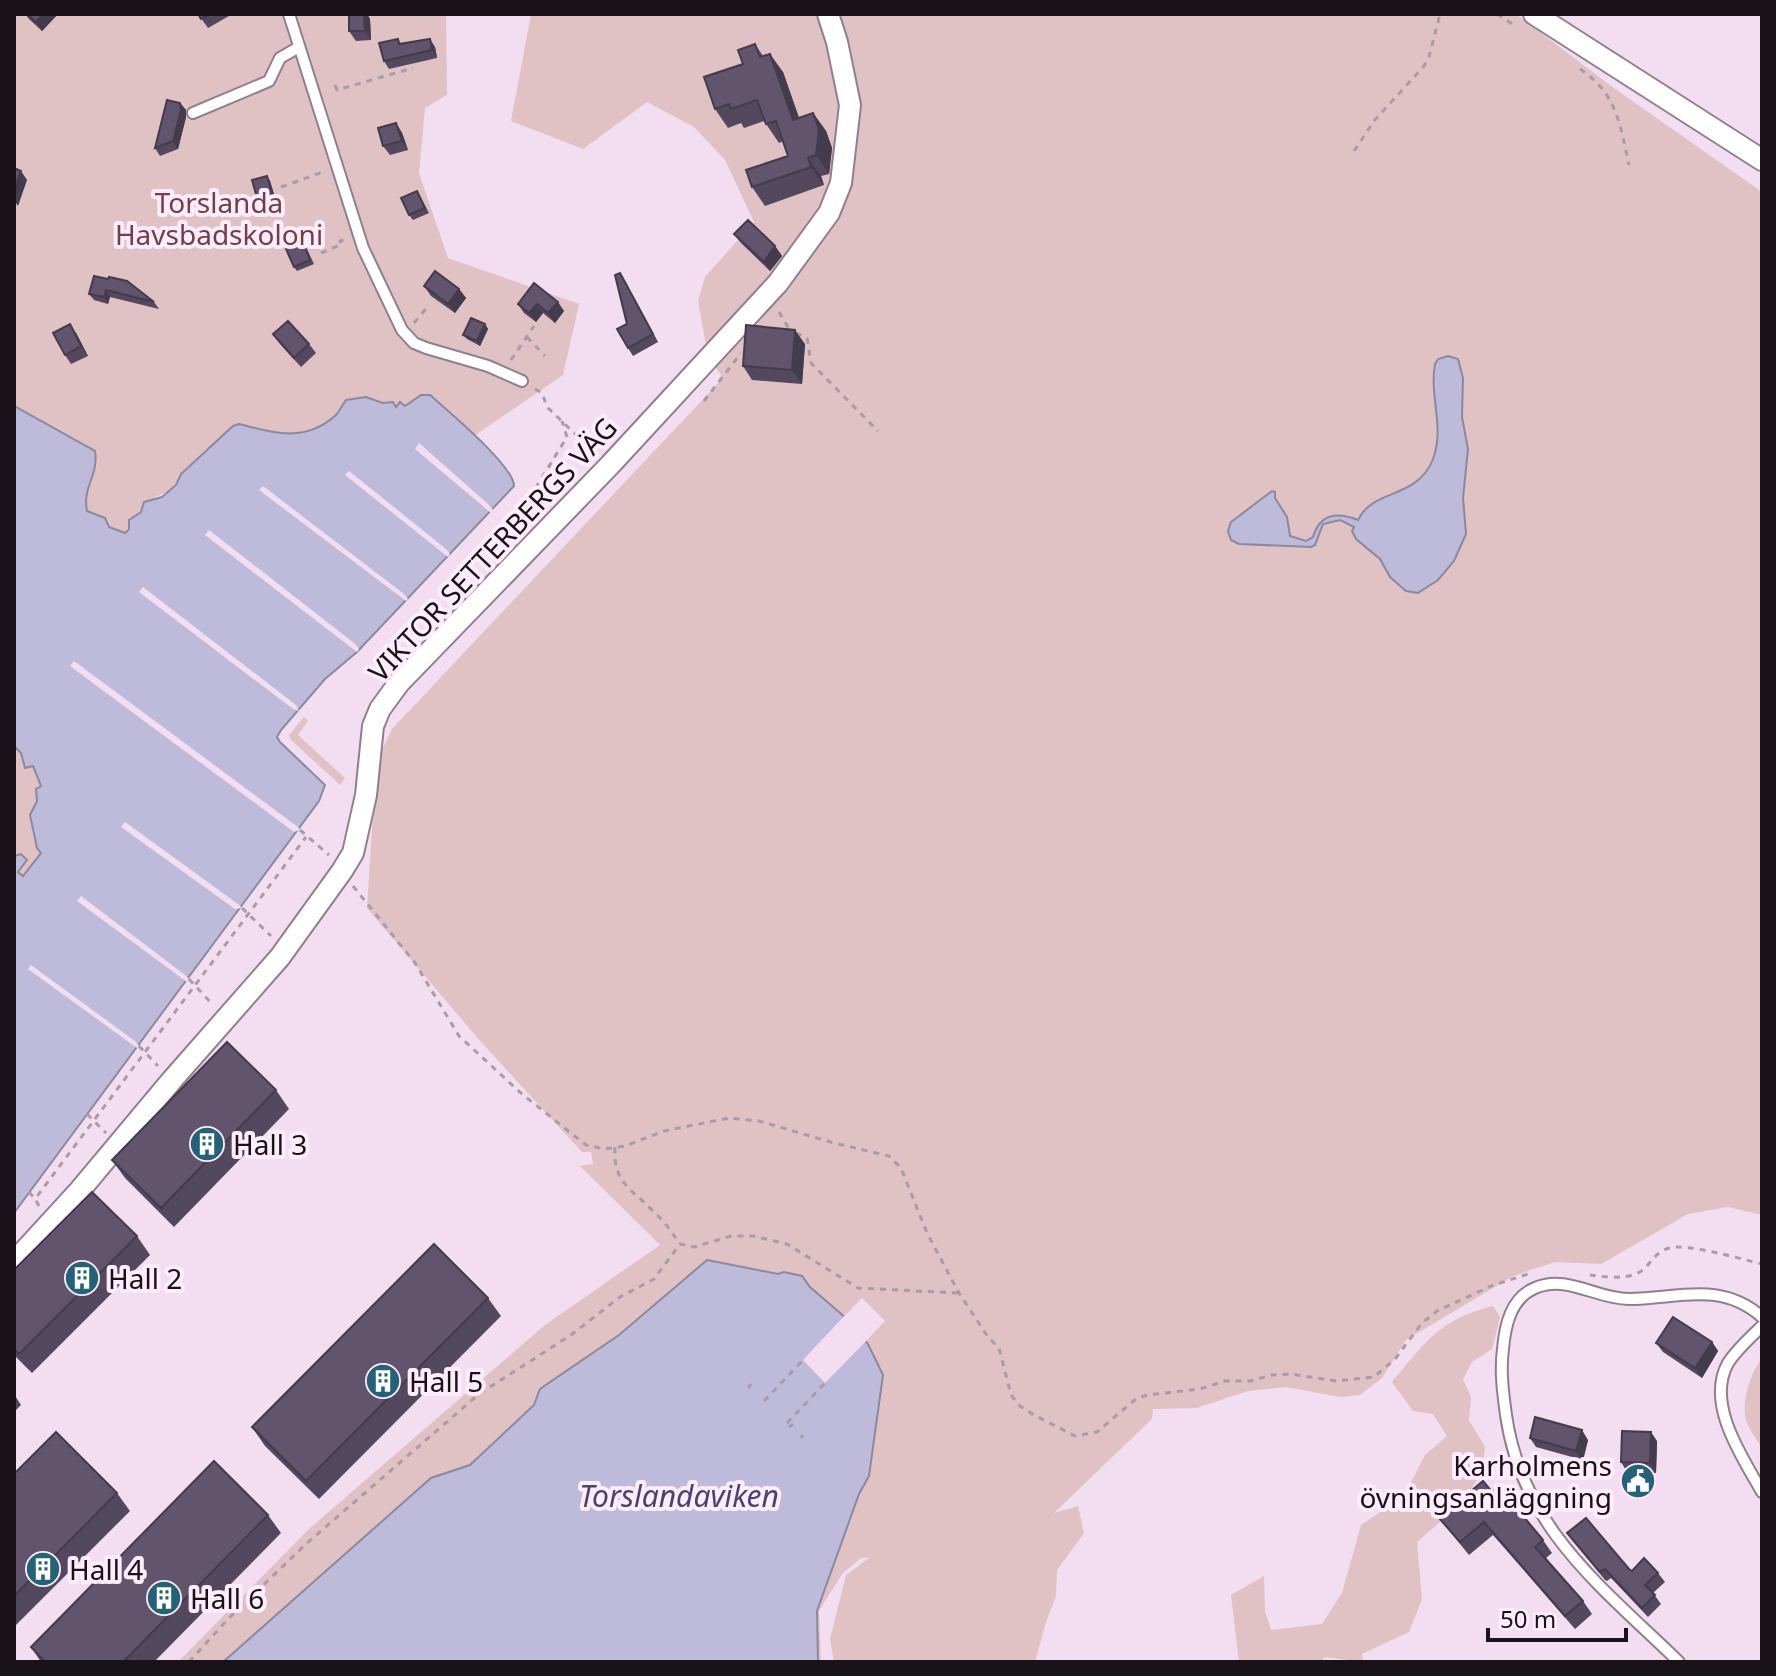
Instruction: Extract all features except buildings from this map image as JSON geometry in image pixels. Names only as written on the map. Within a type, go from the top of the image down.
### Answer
[{"type":"street","name":"VIKTOR SETTERBERGS VÄG","points":[[14,1262],[80,1190],[117,1143],[286,949],[342,871],[353,853],[366,795],[373,726],[380,709],[399,683],[610,465],[803,253],[829,213],[841,183],[850,105],[828,14]]},
{"type":"street","points":[[1531,24],[1762,160]]},
{"type":"lane","points":[[289,14],[359,234],[382,293],[405,334],[414,343],[426,348],[488,366],[522,381]]},
{"type":"lane","points":[[193,113],[269,81],[280,58],[299,47]]},
{"type":"lane","points":[[1679,1662],[1580,1566],[1542,1517],[1525,1488],[1509,1435],[1504,1402],[1502,1351],[1507,1320],[1518,1299],[1533,1289],[1549,1284],[1565,1284],[1606,1297],[1626,1299],[1692,1292],[1719,1296],[1752,1308],[1762,1317]]},
{"type":"lane","points":[[1762,1326],[1729,1362],[1722,1391],[1724,1411],[1736,1445],[1762,1492]]},
{"type":"path","points":[[1354,151],[1374,121],[1424,66],[1440,14]]},
{"type":"path","points":[[1497,14],[1531,24]]},
{"type":"path","points":[[1570,61],[1593,77],[1611,100],[1629,165]]},
{"type":"path","points":[[335,85],[337,90],[413,68]]},
{"type":"path","points":[[281,187],[338,167]]},
{"type":"path","points":[[321,253],[359,234]]},
{"type":"path","points":[[773,289],[778,310],[789,329],[807,338],[811,363],[878,431]]},
{"type":"path","points":[[405,334],[429,305]]},
{"type":"path","points":[[502,373],[534,326]]},
{"type":"path","points":[[527,337],[545,356]]},
{"type":"path","points":[[522,381],[542,393],[547,407],[610,465]]},
{"type":"path","points":[[515,539],[527,502],[567,437],[562,421]]},
{"type":"path","points":[[300,830],[337,862],[415,963],[459,1036],[575,1139],[605,1149],[664,1131],[729,1118],[759,1121],[889,1156],[901,1168],[927,1233],[959,1293],[988,1337],[999,1348],[1011,1395],[1034,1415],[1075,1436],[1097,1432],[1136,1399],[1147,1395],[1200,1389],[1225,1381],[1251,1381],[1271,1375],[1291,1374],[1336,1381],[1374,1377],[1395,1359],[1422,1323],[1437,1311],[1491,1286],[1532,1273]]},
{"type":"path","points":[[35,1199],[306,837]]},
{"type":"path","points":[[242,908],[286,949]]},
{"type":"path","points":[[189,979],[225,1018]]},
{"type":"path","points":[[139,1046],[172,1080]]},
{"type":"path","points":[[87,1114],[117,1143]]},
{"type":"path","points":[[615,1147],[614,1162],[629,1190],[651,1208],[680,1244],[694,1247],[731,1236],[753,1236],[787,1244],[858,1288],[959,1293]]},
{"type":"path","points":[[29,1192],[49,1222]]},
{"type":"path","points":[[189,1662],[228,1619],[306,1544],[479,1394],[571,1335],[620,1297],[654,1279],[680,1244]]},
{"type":"path","points":[[1578,1273],[1625,1277],[1643,1270],[1656,1254],[1680,1247],[1762,1264]]},
{"type":"path","points":[[764,1401],[803,1360]]},
{"type":"path","points":[[790,1424],[825,1383]]},
{"type":"green space","name":"Torslanda Havsbadskoloni","points":[[14,14],[446,14],[447,95],[425,108],[419,173],[448,258],[579,304],[563,375],[474,436],[430,395],[396,407],[366,397],[342,406],[332,418],[309,431],[282,433],[239,424],[233,426],[181,474],[170,489],[134,515],[125,533],[108,527],[105,518],[87,511],[84,498],[97,464],[87,445],[14,406]]},
{"type":"green space","points":[[531,14],[1516,14],[1611,86],[1762,192],[1762,1215],[1728,1207],[1688,1214],[1601,1264],[1555,1262],[1513,1276],[1406,1340],[1382,1378],[1360,1395],[1340,1397],[1286,1387],[1248,1391],[1197,1408],[1153,1409],[1152,1419],[1054,1513],[1078,1506],[1084,1533],[1057,1570],[1056,1596],[1035,1662],[834,1662],[830,1639],[846,1575],[870,1557],[861,1558],[842,1574],[819,1611],[821,1662],[800,1662],[845,1363],[885,1321],[862,1298],[827,1334],[619,1335],[540,1389],[534,1405],[470,1465],[431,1478],[223,1662],[178,1662],[310,1528],[545,1325],[660,1245],[580,1166],[593,1164],[591,1152],[582,1152],[481,1042],[367,908],[376,763],[392,729],[723,378],[708,356],[698,301],[705,277],[754,222],[725,160],[694,127],[647,102],[583,149],[511,121]]},
{"type":"green space","points":[[304,717],[308,721],[298,735],[345,778],[340,785],[290,739],[289,735]]},
{"type":"green space","points":[[14,746],[21,753],[23,764],[33,766],[41,780],[32,829],[41,853],[23,876],[18,872],[21,854],[14,856]]},
{"type":"green space","points":[[1493,1306],[1500,1317],[1492,1349],[1472,1362],[1463,1379],[1471,1397],[1469,1420],[1485,1447],[1482,1472],[1464,1501],[1417,1542],[1422,1599],[1409,1632],[1362,1654],[1363,1662],[1324,1657],[1322,1662],[1239,1662],[1231,1595],[1264,1576],[1265,1611],[1271,1630],[1322,1624],[1342,1593],[1361,1525],[1404,1496],[1425,1455],[1447,1436],[1433,1414],[1413,1411],[1392,1382],[1424,1344],[1446,1325]]},
{"type":"green space","points":[[1762,1358],[1762,1449],[1747,1424],[1745,1405],[1754,1371]]},
{"type":"water","points":[[1448,356],[1458,359],[1463,378],[1462,417],[1468,449],[1463,498],[1466,534],[1454,561],[1438,580],[1418,593],[1406,591],[1390,577],[1380,559],[1356,539],[1352,531],[1354,527],[1340,520],[1323,524],[1315,545],[1311,547],[1239,544],[1231,540],[1228,531],[1231,522],[1272,491],[1287,517],[1290,536],[1306,541],[1313,537],[1325,519],[1344,516],[1358,520],[1374,503],[1417,481],[1433,459],[1438,435],[1435,364],[1438,359]]},
{"type":"water","points":[[421,395],[430,395],[479,439],[503,466],[514,486],[357,652],[325,679],[281,730],[277,737],[280,742],[325,785],[319,801],[14,1213],[14,856],[21,854],[27,860],[18,872],[23,876],[41,853],[37,848],[30,815],[37,801],[36,789],[41,786],[33,766],[25,768],[21,753],[14,746],[14,406],[95,451],[87,511],[105,518],[109,527],[125,533],[129,529],[129,520],[141,512],[144,502],[162,497],[176,485],[181,474],[233,426],[239,424],[301,433],[324,424],[336,415],[346,400],[366,397],[383,403],[393,402],[396,407],[400,402],[405,406]]},
{"type":"water","name":"Torslandaviken","points":[[707,1260],[802,1276],[868,1344],[883,1375],[869,1476],[859,1494],[817,1611],[818,1662],[223,1662],[431,1478],[470,1465],[534,1405],[540,1389],[619,1335]]},
{"type":"pier","points":[[419,443],[488,504],[493,510],[491,513],[415,449]]},
{"type":"pier","points":[[349,471],[446,549],[450,554],[448,557],[345,475]]},
{"type":"pier","points":[[263,486],[408,599],[406,601],[259,490]]},
{"type":"pier","points":[[209,530],[354,643],[359,649],[357,652],[205,535]]},
{"type":"pier","points":[[143,587],[296,705],[299,711],[139,592]]},
{"type":"pier","points":[[74,661],[300,830],[294,832],[70,666]]},
{"type":"pier","points":[[125,822],[242,908],[235,909],[121,827]]},
{"type":"pier","points":[[81,896],[185,975],[189,979],[187,982],[77,901]]},
{"type":"pier","points":[[31,965],[139,1046],[137,1048],[28,969]]},
{"type":"pier","points":[[846,1314],[869,1338],[825,1383],[803,1360]]},
{"type":"place","name":"Hall 3","points":[[207,1144]]},
{"type":"place","name":"Hall 2","points":[[82,1278]]},
{"type":"place","name":"Hall 5","points":[[383,1381]]},
{"type":"place","name":"Karholmens övningsanläggning","points":[[1638,1481]]},
{"type":"place","name":"Hall 4","points":[[43,1569]]},
{"type":"place","name":"Hall 6","points":[[164,1598]]}]
